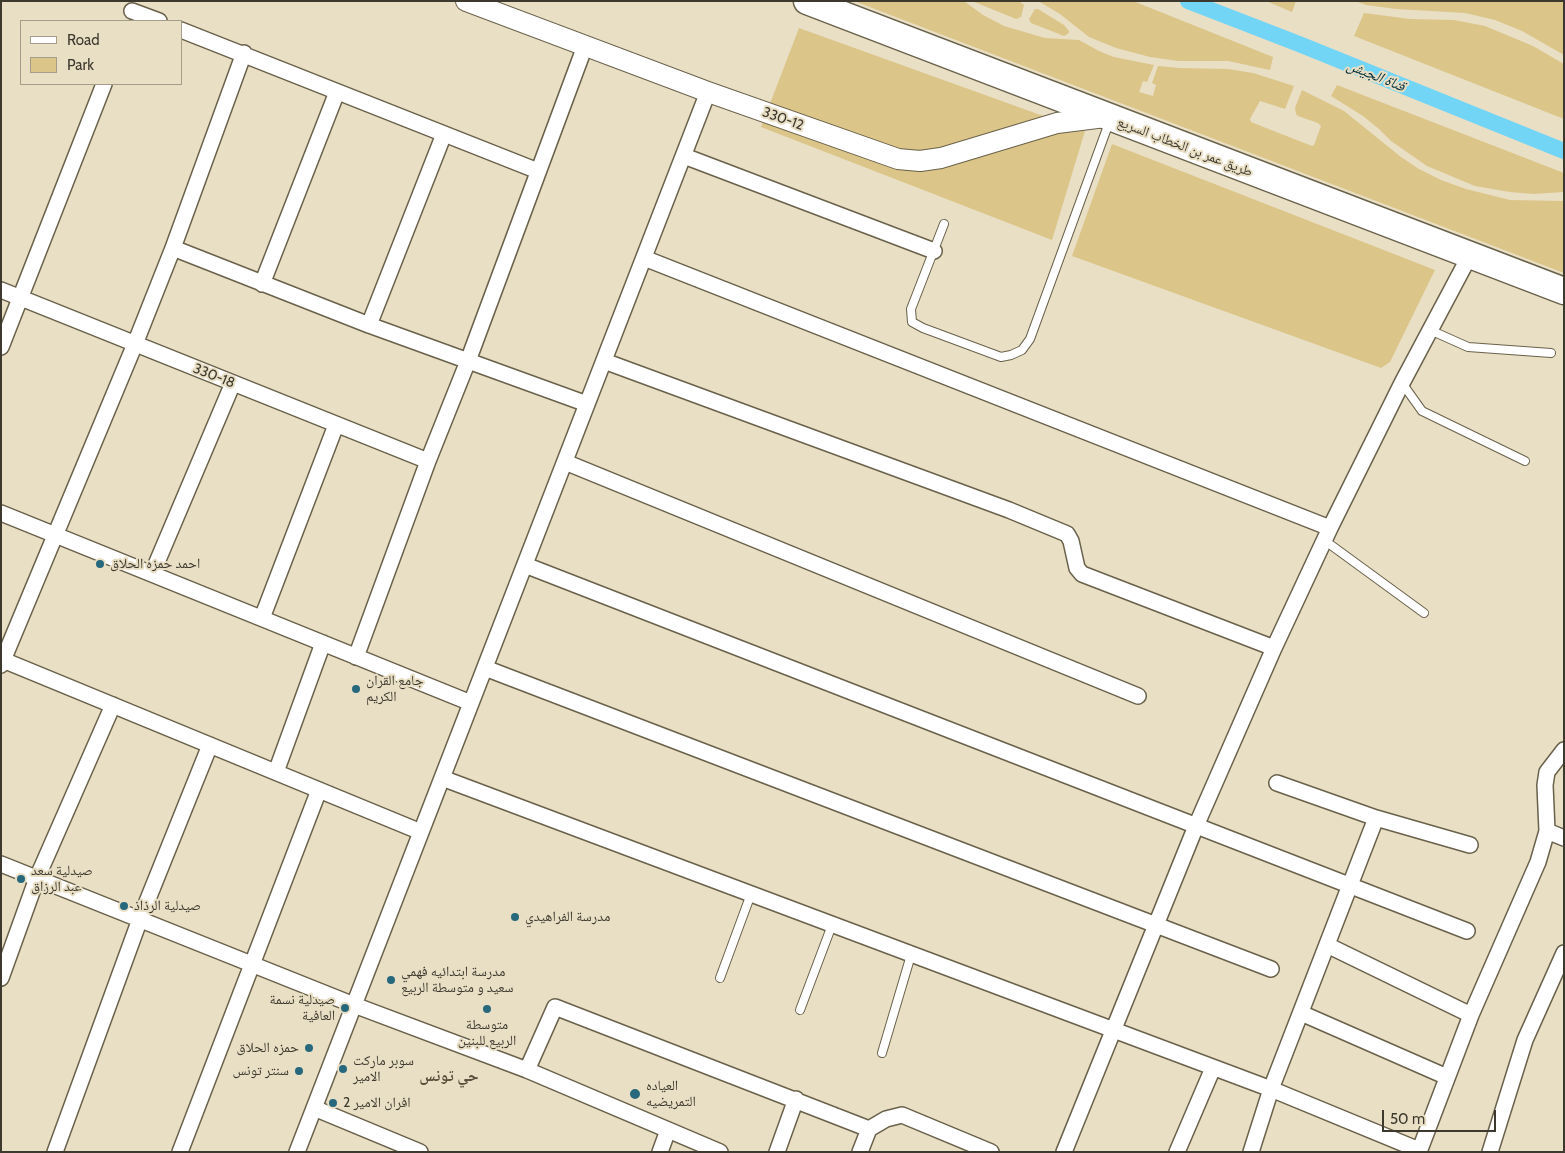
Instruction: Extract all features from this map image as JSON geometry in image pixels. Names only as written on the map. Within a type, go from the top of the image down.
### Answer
[{"type":"highway","name":"طريق عمر بن الخطاب السريع","points":[[807,1],[1564,291]]},
{"type":"street","name":"330-12","points":[[466,1],[708,92],[888,156],[909,161],[941,158],[1057,122],[1083,118],[1110,118]]},
{"type":"street","points":[[132,11],[156,20]]},
{"type":"street","points":[[182,30],[244,53],[538,172]]},
{"type":"street","points":[[356,657],[585,46]]},
{"type":"street","points":[[244,53],[173,248],[135,344],[2,662],[113,705],[421,832]]},
{"type":"street","points":[[1,347],[104,85]]},
{"type":"street","points":[[262,284],[337,92]]},
{"type":"street","points":[[297,1152],[708,92]]},
{"type":"street","points":[[369,325],[444,134]]},
{"type":"street","points":[[684,156],[934,251]]},
{"type":"street","points":[[173,248],[369,325],[587,404]]},
{"type":"street","points":[[1064,1152],[1196,826],[1274,648],[1327,534],[1402,382],[1470,256]]},
{"type":"street","points":[[644,258],[1327,534]]},
{"type":"street","name":"330-18","points":[[1,290],[428,461]]},
{"type":"street","points":[[604,361],[1009,510],[1067,534],[1071,540],[1077,568],[1082,574],[1274,648]]},
{"type":"street","points":[[152,574],[233,383]]},
{"type":"street","points":[[262,618],[336,424]]},
{"type":"street","points":[[565,462],[1138,696]]},
{"type":"street","points":[[1,513],[471,703]]},
{"type":"street","points":[[525,565],[1467,931]]},
{"type":"street","points":[[276,772],[323,643]]},
{"type":"street","points":[[485,668],[1271,969]]},
{"type":"street","points":[[1,978],[37,878],[113,705]]},
{"type":"street","points":[[55,1152],[140,919],[210,745]]},
{"type":"street","points":[[442,778],[1271,1089],[1419,1151],[1471,1015],[1538,862],[1547,831],[1545,785],[1547,772],[1564,750]]},
{"type":"street","points":[[1277,783],[1376,818],[1470,845]]},
{"type":"street","points":[[180,1152],[319,790]]},
{"type":"street","points":[[1251,1152],[1271,1089],[1376,818]]},
{"type":"street","points":[[1547,831],[1564,838]]},
{"type":"street","points":[[1,864],[354,1004],[527,1070],[720,1152]]},
{"type":"street","points":[[1327,945],[1471,1015]]},
{"type":"street","points":[[1490,1152],[1525,1040],[1564,953]]},
{"type":"street","points":[[527,1070],[555,1007],[869,1128]]},
{"type":"street","points":[[1301,1013],[1447,1077]]},
{"type":"street","points":[[1177,1152],[1213,1068]]},
{"type":"street","points":[[776,1152],[796,1099]]},
{"type":"street","points":[[314,1108],[420,1152]]},
{"type":"street","points":[[860,1152],[869,1128],[886,1119],[902,1115],[991,1152]]},
{"type":"street","points":[[660,1152],[668,1130]]},
{"type":"lane","points":[[944,224],[911,309],[912,322],[923,328],[1001,357],[1022,350],[1030,339],[1110,118]]},
{"type":"lane","points":[[1430,330],[1468,347],[1551,353]]},
{"type":"lane","points":[[1402,382],[1422,411],[1525,461]]},
{"type":"lane","points":[[1327,534],[1424,613]]},
{"type":"lane","points":[[720,978],[751,894]]},
{"type":"lane","points":[[800,1010],[832,925]]},
{"type":"lane","points":[[882,1053],[911,955]]},
{"type":"green space","points":[[854,1],[964,1],[983,15],[1004,26],[1045,38],[1079,40],[1114,57],[1154,65],[1147,82],[1143,81],[1139,92],[1153,96],[1156,85],[1152,83],[1158,66],[1228,69],[1253,73],[1294,86],[1285,109],[1260,101],[1250,119],[1251,122],[1312,146],[1314,145],[1321,126],[1296,114],[1295,108],[1302,90],[1344,111],[1401,157],[1441,180],[1466,189],[1510,200],[1564,201],[1564,273]]},
{"type":"green space","points":[[972,1],[1019,1],[1024,5],[1021,17],[1016,19]]},
{"type":"green space","points":[[1038,1],[1133,1],[1273,57],[1270,70],[1228,61],[1178,61],[1150,57],[1116,48],[1089,37],[1060,14]]},
{"type":"green space","points":[[1266,1],[1296,1],[1292,12]]},
{"type":"green space","points":[[1355,1],[1564,1],[1564,55],[1522,31],[1495,20],[1465,13],[1396,9],[1366,5]]},
{"type":"green space","points":[[1035,9],[1064,25],[1069,33],[1064,36],[1031,23],[1029,19]]},
{"type":"green space","points":[[1364,13],[1410,19],[1454,20],[1485,26],[1533,46],[1564,64],[1564,119],[1354,36]]},
{"type":"green space","points":[[799,28],[1085,131],[1052,240],[761,127]]},
{"type":"green space","points":[[1337,85],[1564,173],[1564,192],[1533,194],[1475,186],[1427,166],[1391,141],[1363,116],[1331,96]]},
{"type":"green space","points":[[1112,144],[1435,270],[1390,362],[1381,368],[1072,256]]},
{"type":"waterway","name":"قناة الجيش","points":[[1188,1],[1564,151]]},
{"type":"place","name":"احمد حمزه الحلاق","points":[[100,564]]},
{"type":"place","name":"جامع القران الكريم","points":[[356,689]]},
{"type":"place","name":"صيدلية سعد عبد الرزاق","points":[[21,879]]},
{"type":"place","name":"صيدلية الرذاذ","points":[[124,906]]},
{"type":"place","name":"مدرسة الفراهيدي","points":[[515,917]]},
{"type":"place","name":"مدرسة ابتدائيه فهمي سعيد و متوسطة الربيع","points":[[391,980]]},
{"type":"place","name":"صيدلية نسمة العافية","points":[[345,1008]]},
{"type":"place","name":"متوسطة الربيع للبنين","points":[[487,1009]]},
{"type":"place","name":"حمزه الحلاق","points":[[309,1048]]},
{"type":"place","name":"سوبر ماركت الامير","points":[[343,1069]]},
{"type":"place","name":"سنتر تونس","points":[[299,1071]]},
{"type":"place","name":"العياده التمريضيه","points":[[635,1094]]},
{"type":"place","name":"افران الامير 2","points":[[333,1103]]},
{"type":"district","name":"حي تونس","points":[[449,1076]]}]
